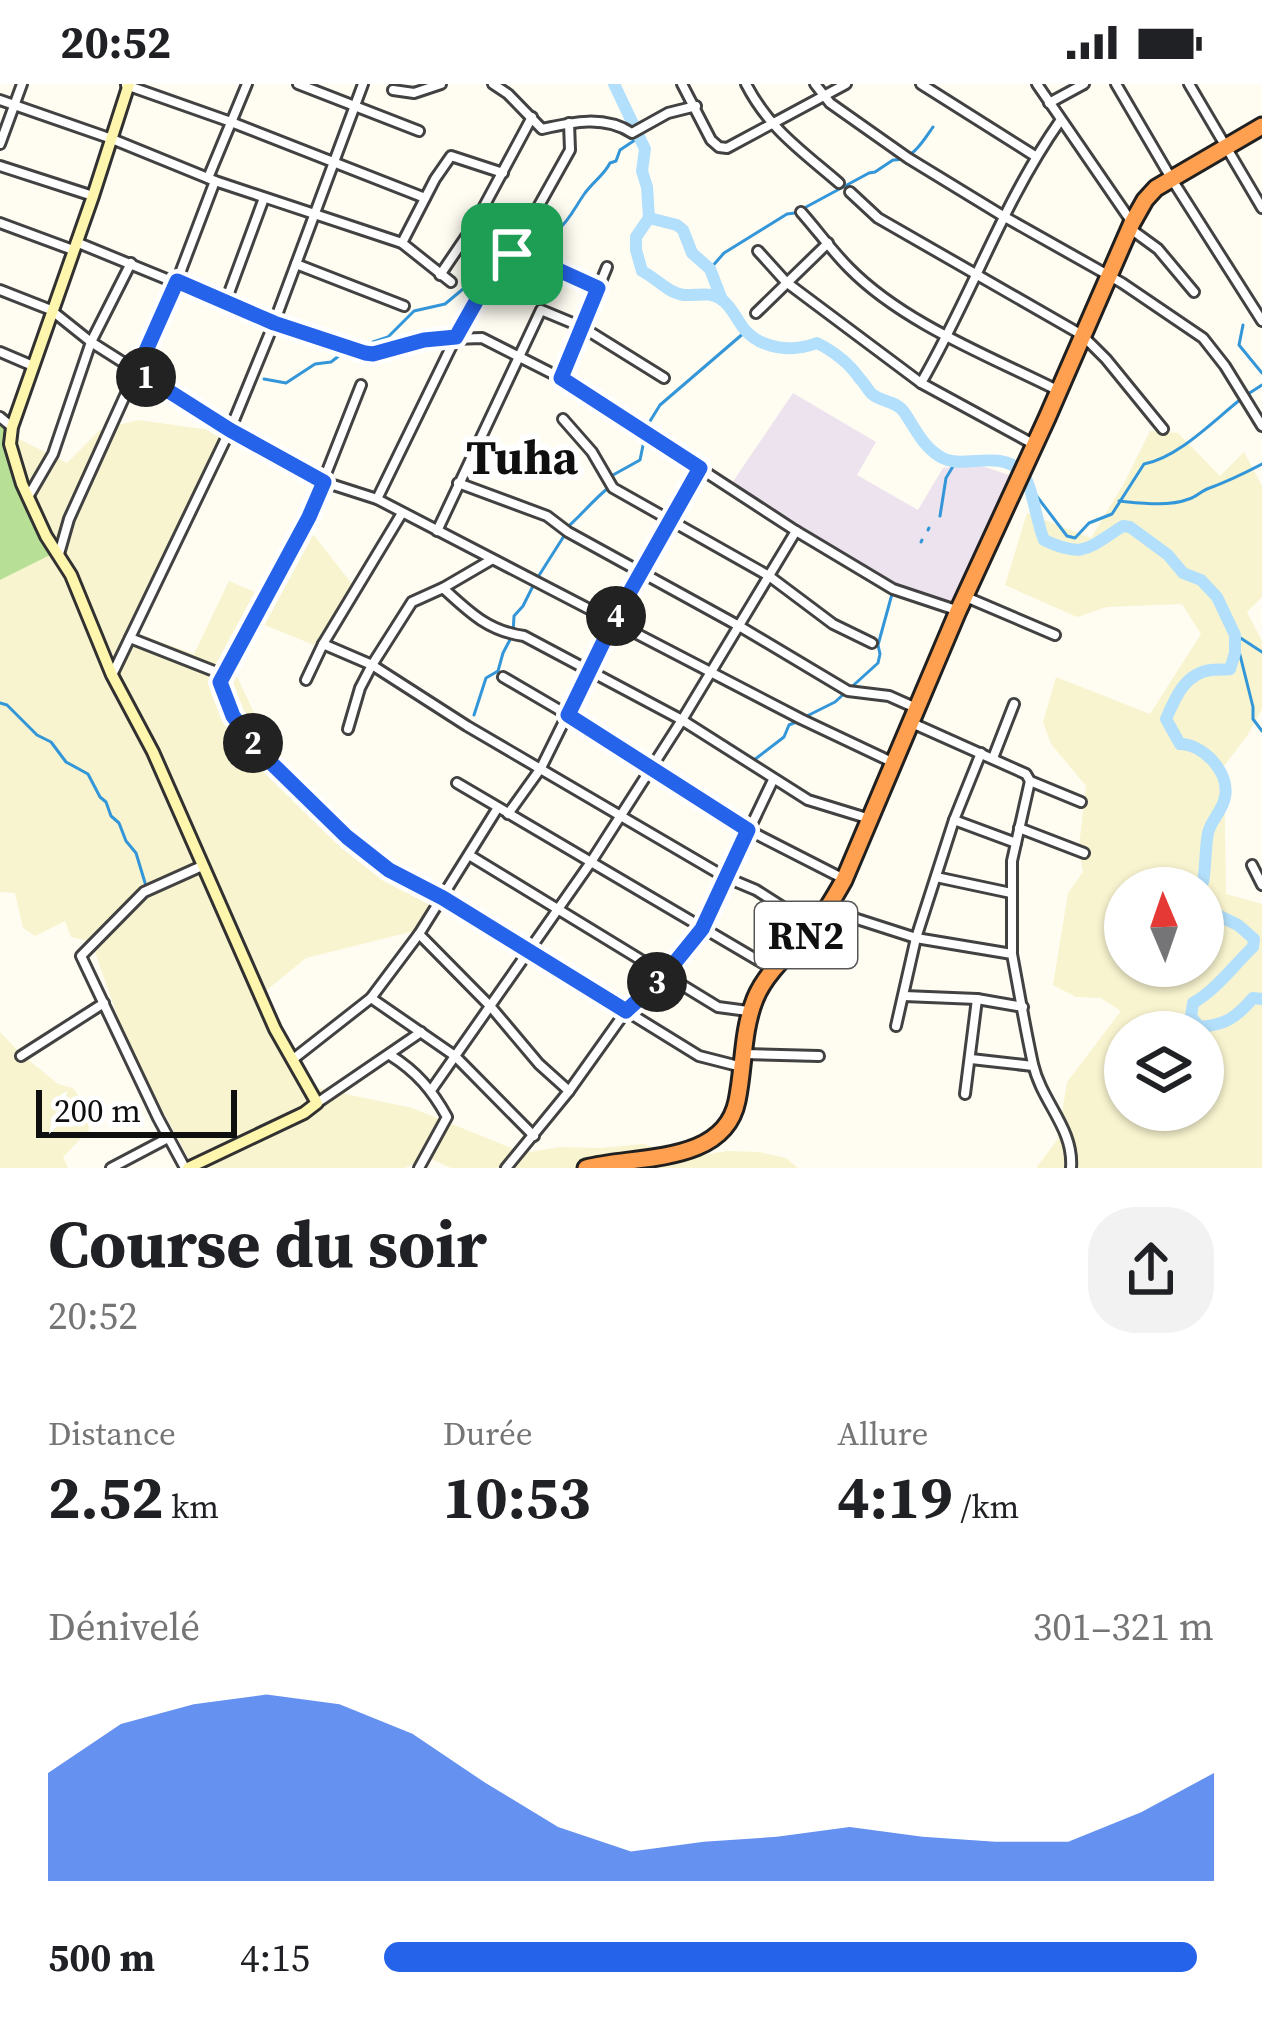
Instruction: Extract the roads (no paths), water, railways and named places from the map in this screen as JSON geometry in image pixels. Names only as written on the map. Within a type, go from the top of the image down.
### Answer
[{"type":"highway","name":"RN2","points":[[586,1168],[690,1151],[722,1132],[736,1106],[751,1012],[761,987],[828,909],[844,880],[1131,225],[1145,200],[1171,178],[1262,126]]},
{"type":"street","points":[[0,145],[22,84]]},
{"type":"street","points":[[59,554],[69,519],[177,281],[247,84]]},
{"type":"street","points":[[298,84],[419,130]]},
{"type":"street","points":[[112,675],[230,430],[364,84]]},
{"type":"street","points":[[393,90],[414,93],[441,84]]},
{"type":"street","points":[[493,84],[542,129],[569,122],[617,123],[636,132],[668,113],[696,106]]},
{"type":"street","points":[[682,84],[719,148],[727,148],[845,84]]},
{"type":"street","points":[[746,84],[771,124],[839,183]]},
{"type":"street","points":[[814,84],[830,103],[906,157],[1108,275],[1203,338],[1262,426]]},
{"type":"street","points":[[921,84],[1034,156]]},
{"type":"street","points":[[1037,84],[1131,225],[1194,292]]},
{"type":"street","points":[[1049,103],[1084,84]]},
{"type":"street","points":[[1116,84],[1261,318]]},
{"type":"street","points":[[1189,84],[1262,208]]},
{"type":"street","points":[[317,1102],[275,1029],[71,575],[28,498],[10,444],[12,427],[127,85],[425,198]]},
{"type":"street","points":[[0,100],[264,198],[402,243],[451,282]]},
{"type":"street","points":[[440,275],[474,225],[532,117]]},
{"type":"street","points":[[921,383],[949,336],[1034,156],[1060,121]]},
{"type":"street","points":[[377,499],[456,337],[514,250],[570,150],[569,122]]},
{"type":"street","points":[[402,243],[451,156],[503,173]]},
{"type":"street","points":[[0,166],[93,196]]},
{"type":"street","points":[[850,192],[878,218],[1082,335],[1163,429]]},
{"type":"street","points":[[226,301],[264,198]]},
{"type":"street","points":[[801,212],[849,268],[889,302],[1059,391]]},
{"type":"street","points":[[0,223],[131,263],[274,323],[365,353],[424,340],[482,338],[561,378],[893,589],[962,604],[1055,634]]},
{"type":"street","points":[[474,225],[514,250],[598,288]]},
{"type":"street","points":[[756,313],[828,242]]},
{"type":"street","points":[[758,251],[786,282],[921,383],[1035,445]]},
{"type":"street","points":[[28,498],[53,454],[91,342],[131,263]]},
{"type":"street","points":[[296,264],[404,307]]},
{"type":"street","points":[[561,378],[607,267]]},
{"type":"street","points":[[0,290],[51,310],[91,342],[230,430],[324,482],[377,499],[895,764]]},
{"type":"street","points":[[436,531],[542,310],[582,327],[664,378]]},
{"type":"street","points":[[0,352],[32,366]]},
{"type":"street","points":[[361,385],[309,517],[220,682],[233,716],[258,750],[347,837],[389,870],[443,898],[699,1056],[743,1060],[819,1056]]},
{"type":"street","points":[[0,417],[12,427]]},
{"type":"street","points":[[563,419],[592,452],[610,485],[769,576],[833,624],[872,643]]},
{"type":"street","points":[[508,814],[541,768],[614,620],[700,468]]},
{"type":"street","points":[[458,483],[547,516],[847,690],[889,696],[915,716],[1026,774],[1030,781],[1081,802]]},
{"type":"street","points":[[306,680],[322,644],[402,513]]},
{"type":"street","points":[[432,1090],[560,910],[796,531]]},
{"type":"street","points":[[348,729],[372,664],[412,602],[492,559]]},
{"type":"street","points":[[443,588],[478,621],[524,636],[682,720],[808,800],[870,819]]},
{"type":"street","points":[[130,638],[224,675]]},
{"type":"street","points":[[322,644],[372,664],[467,726],[814,927]]},
{"type":"street","points":[[503,677],[748,830],[844,880]]},
{"type":"street","points":[[992,758],[1014,704]]},
{"type":"street","points":[[896,1026],[916,938],[981,753]]},
{"type":"street","points":[[506,1168],[626,1011],[664,976],[702,929],[773,780]]},
{"type":"street","points":[[1030,781],[1016,842],[1012,954],[1033,1066],[1069,1138],[1071,1168]]},
{"type":"street","points":[[457,783],[775,970]]},
{"type":"street","points":[[292,1060],[371,998],[443,898],[497,808]]},
{"type":"street","points":[[954,820],[1016,842]]},
{"type":"street","points":[[1019,829],[1084,853]]},
{"type":"street","points":[[469,855],[718,1007],[751,1012]]},
{"type":"street","points":[[1252,865],[1262,885]]},
{"type":"street","points":[[202,866],[148,891],[81,956],[186,1168],[304,1114],[422,1032]]},
{"type":"street","points":[[936,877],[1011,893]]},
{"type":"street","points":[[828,909],[916,938],[1012,954]]},
{"type":"street","points":[[419,934],[491,1007],[538,1064],[569,1091]]},
{"type":"street","points":[[904,996],[977,999],[1023,1007]]},
{"type":"street","points":[[371,998],[455,1056],[534,1136]]},
{"type":"street","points":[[965,1094],[977,999]]},
{"type":"street","points":[[21,1056],[104,1003]]},
{"type":"street","points":[[390,1055],[413,1069],[447,1117],[419,1168]]},
{"type":"street","points":[[971,1059],[1033,1066]]},
{"type":"street","points":[[111,1168],[168,1138]]},
{"type":"waterway","points":[[614,84],[645,149],[642,171],[649,218],[636,237],[642,271],[678,294],[721,299],[760,342],[788,348],[817,343],[830,350],[872,394],[901,408],[939,456],[957,462],[1000,461],[1020,470],[1044,540],[1077,550],[1123,526],[1130,527],[1217,597],[1235,635],[1230,669],[1194,676],[1166,719],[1180,744],[1213,761],[1223,778],[1224,802],[1208,833],[1205,867]]},
{"type":"waterway","points":[[710,269],[724,253],[787,214],[906,157],[933,127]]},
{"type":"waterway","points":[[520,249],[529,239],[550,234],[564,224],[620,150],[638,138]]},
{"type":"waterway","points":[[649,218],[683,230],[692,253],[710,269],[722,300]]},
{"type":"waterway","points":[[367,350],[414,311],[445,304],[471,275],[493,269],[503,259]]},
{"type":"waterway","points":[[1243,325],[1239,345],[1262,373]]},
{"type":"waterway","points":[[612,480],[640,460],[647,426],[660,405],[745,332]]},
{"type":"waterway","points":[[264,379],[286,383],[315,364],[340,355],[360,356]]},
{"type":"waterway","points":[[1248,394],[1262,385]]},
{"type":"waterway","points":[[1029,486],[1067,536],[1075,538],[1089,523],[1112,514],[1144,464],[1183,446],[1241,399]]},
{"type":"waterway","points":[[940,516],[946,478],[955,463]]},
{"type":"waterway","points":[[1119,501],[1181,501],[1262,464]]},
{"type":"waterway","points":[[538,577],[563,531],[607,489]]},
{"type":"waterway","points":[[474,715],[486,678],[498,671],[513,634],[514,616],[533,586]]},
{"type":"waterway","points":[[805,717],[835,702],[878,663],[892,594]]},
{"type":"waterway","points":[[1235,635],[1253,719],[1262,731]]},
{"type":"waterway","points":[[1239,637],[1262,652]]},
{"type":"waterway","points":[[0,703],[51,742],[66,762],[88,774],[136,853],[146,886]]},
{"type":"waterway","points":[[754,760],[796,722]]},
{"type":"waterway","points":[[1224,918],[1254,939],[1253,947],[1224,977]]},
{"type":"waterway","points":[[1213,987],[1193,1003],[1191,1016],[1199,1027],[1223,1022],[1253,998],[1262,999]]},
{"type":"district","name":"Tuha","points":[[522,457]]}]
